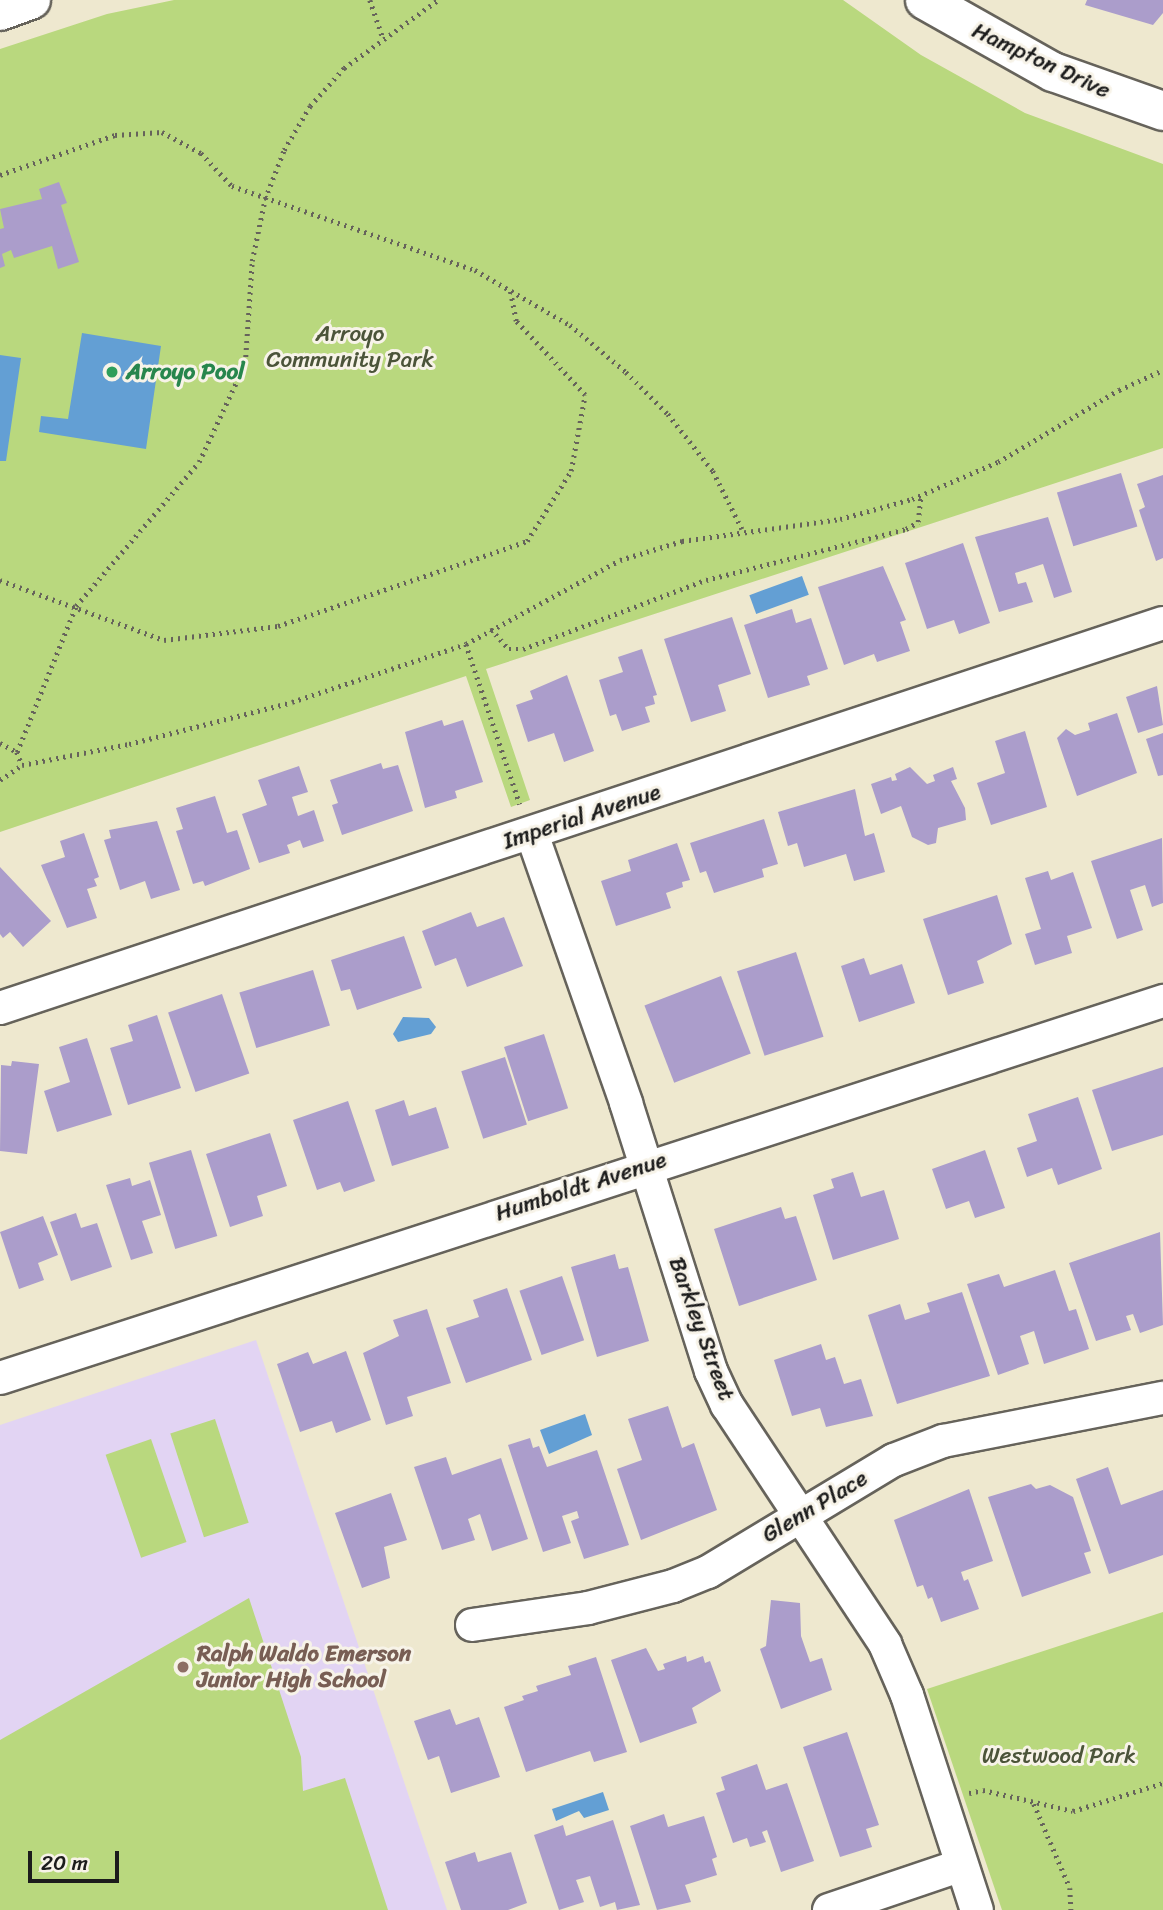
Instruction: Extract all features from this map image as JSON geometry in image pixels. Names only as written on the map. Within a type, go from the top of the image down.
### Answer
[{"type":"street","points":[[0,11],[31,0]]},
{"type":"street","name":"Hampton Drive","points":[[925,0],[1053,72],[1163,111]]},
{"type":"street","name":"Imperial Avenue","points":[[0,1008],[1163,623]]},
{"type":"street","name":"Barkley Street","points":[[532,834],[646,1165],[711,1371],[727,1405],[885,1644],[942,1802],[977,1910]]},
{"type":"street","name":"Humboldt Avenue","points":[[0,1378],[646,1165],[1163,1001]]},
{"type":"street","name":"Glenn Place","points":[[472,1625],[588,1608],[673,1586],[708,1572],[894,1460],[943,1441],[1163,1398]]},
{"type":"street","points":[[830,1910],[962,1866]]},
{"type":"path","points":[[370,0],[383,38]]},
{"type":"path","points":[[17,752],[76,606],[199,463],[239,377],[244,364],[252,261],[265,199],[284,150],[310,106],[344,68],[438,0]]},
{"type":"path","points":[[0,175],[115,135],[162,132],[201,153],[232,187],[475,270],[570,325],[668,414],[713,471],[742,529]]},
{"type":"path","points":[[0,580],[164,640],[278,626],[527,541],[571,471],[585,395],[516,321],[510,288]]},
{"type":"path","points":[[0,780],[22,765],[129,744],[292,702],[466,644],[620,560],[742,529],[840,519],[921,495],[998,461],[1119,390],[1163,370]]},
{"type":"path","points":[[491,629],[509,649],[523,649],[706,580],[906,529],[919,522],[921,495]]},
{"type":"path","points":[[466,644],[532,834]]},
{"type":"path","points":[[0,743],[17,752],[22,765]]},
{"type":"path","points":[[942,1802],[983,1790],[1073,1811],[1163,1783]]},
{"type":"path","points":[[1033,1803],[1070,1888],[1072,1910]]},
{"type":"shaded area","name":"Ralph Waldo Emerson Junior High School","points":[[256,1340],[447,1910],[0,1910],[0,1425]]},
{"type":"green space","name":"Arroyo Community Park","points":[[174,0],[843,0],[921,55],[1025,113],[1163,164],[1163,448],[486,669],[530,800],[511,807],[466,676],[0,832],[0,49],[107,14]]},
{"type":"green space","points":[[215,1419],[249,1523],[204,1537],[170,1434]]},
{"type":"green space","points":[[151,1439],[186,1542],[141,1558],[106,1455]]},
{"type":"green space","points":[[249,1598],[301,1757],[303,1791],[345,1778],[388,1910],[0,1910],[0,1740]]},
{"type":"green space","name":"Westwood Park","points":[[1163,1612],[1163,1910],[1002,1910],[927,1689]]},
{"type":"water","points":[[82,333],[161,346],[146,449],[39,432],[41,416],[68,419]]},
{"type":"water","points":[[0,355],[21,358],[6,461],[0,461]]},
{"type":"water","points":[[802,576],[809,595],[756,614],[749,595]]},
{"type":"water","points":[[403,1017],[429,1018],[436,1027],[431,1034],[398,1042],[393,1034]]},
{"type":"water","points":[[585,1414],[592,1435],[549,1454],[540,1430]]},
{"type":"water","points":[[603,1792],[609,1810],[584,1818],[579,1811],[556,1821],[552,1809]]},
{"type":"building","points":[[1087,0],[1163,0],[1163,13],[1153,25],[1085,5]]},
{"type":"building","points":[[59,182],[67,203],[61,205],[79,262],[58,269],[52,246],[14,258],[11,250],[2,254],[5,266],[0,268],[0,229],[4,228],[0,209],[42,199],[39,189]]},
{"type":"building","points":[[1121,473],[1137,527],[1073,546],[1057,493]]},
{"type":"building","points":[[1163,475],[1163,558],[1156,561],[1139,510],[1145,507],[1137,484]]},
{"type":"building","points":[[1048,517],[1072,592],[1054,598],[1043,564],[1015,573],[1018,584],[1026,582],[1033,602],[999,612],[975,537]]},
{"type":"building","points":[[963,543],[990,623],[959,634],[954,620],[927,629],[905,563]]},
{"type":"building","points":[[883,566],[906,620],[900,622],[910,651],[877,662],[874,654],[844,665],[818,587]]},
{"type":"building","points":[[792,609],[796,623],[811,618],[828,669],[807,676],[810,685],[768,698],[744,625]]},
{"type":"building","points":[[732,617],[751,674],[718,685],[726,711],[691,722],[664,639]]},
{"type":"building","points":[[642,649],[657,695],[653,696],[655,704],[645,707],[650,722],[622,731],[616,714],[610,716],[599,680],[623,672],[618,657]]},
{"type":"building","points":[[567,675],[594,751],[564,762],[554,733],[528,742],[516,705],[533,699],[530,691]]},
{"type":"building","points":[[1157,686],[1163,725],[1138,733],[1126,697]]},
{"type":"building","points":[[1117,713],[1137,773],[1077,796],[1057,738],[1066,729],[1075,735],[1090,730],[1088,723]]},
{"type":"building","points":[[442,720],[444,726],[463,720],[483,782],[455,791],[457,798],[425,808],[405,732]]},
{"type":"building","points":[[1025,731],[1047,807],[991,825],[977,783],[1005,773],[995,741]]},
{"type":"building","points":[[1163,733],[1163,775],[1158,776],[1146,739]]},
{"type":"building","points":[[381,763],[383,769],[398,765],[413,811],[342,835],[332,805],[338,803],[330,780]]},
{"type":"building","points":[[299,766],[308,792],[292,797],[298,816],[314,810],[324,841],[303,848],[300,840],[287,845],[290,853],[259,863],[242,814],[267,805],[258,780]]},
{"type":"building","points":[[910,767],[927,784],[935,781],[933,775],[953,767],[957,779],[951,781],[965,808],[966,820],[938,828],[936,843],[928,845],[912,837],[901,806],[881,814],[871,784],[891,777],[892,781],[897,780],[895,774]]},
{"type":"building","points":[[855,789],[865,836],[874,833],[885,872],[854,881],[846,854],[804,867],[797,843],[788,846],[778,812]]},
{"type":"building","points":[[215,796],[227,833],[237,830],[250,869],[205,886],[203,881],[193,884],[176,831],[183,829],[176,808]]},
{"type":"building","points":[[764,819],[778,864],[762,869],[764,877],[714,893],[706,871],[700,873],[690,843]]},
{"type":"building","points":[[157,821],[180,890],[151,899],[145,881],[120,890],[104,840],[111,838],[109,830]]},
{"type":"building","points":[[84,833],[99,877],[94,879],[97,886],[87,889],[97,918],[67,928],[41,865],[65,857],[60,841]]},
{"type":"building","points":[[1162,838],[1163,903],[1152,907],[1145,885],[1130,890],[1143,930],[1117,939],[1091,861]]},
{"type":"building","points":[[677,843],[690,880],[682,882],[683,887],[666,893],[671,908],[616,926],[601,881],[631,871],[628,860]]},
{"type":"building","points":[[0,867],[51,921],[23,947],[10,932],[3,938],[0,934]]},
{"type":"building","points":[[1048,871],[1051,880],[1073,872],[1092,928],[1067,936],[1072,953],[1035,965],[1025,934],[1041,929],[1025,878]]},
{"type":"building","points":[[997,895],[1012,944],[977,961],[984,983],[948,995],[923,919]]},
{"type":"building","points":[[471,912],[477,927],[504,917],[523,966],[467,987],[456,958],[435,966],[422,931]]},
{"type":"building","points":[[404,936],[422,988],[357,1010],[350,989],[341,991],[331,960]]},
{"type":"building","points":[[796,952],[824,1037],[765,1056],[737,971]]},
{"type":"building","points":[[864,958],[870,975],[902,964],[915,1003],[859,1022],[841,966]]},
{"type":"building","points":[[313,970],[330,1025],[256,1048],[239,993]]},
{"type":"building","points":[[721,976],[751,1053],[674,1083],[644,1005]]},
{"type":"building","points":[[222,994],[249,1073],[195,1092],[168,1013]]},
{"type":"building","points":[[157,1015],[181,1088],[128,1105],[110,1048],[133,1041],[128,1025]]},
{"type":"building","points":[[544,1034],[568,1108],[528,1121],[504,1047]]},
{"type":"building","points":[[87,1038],[112,1115],[57,1132],[44,1091],[70,1082],[59,1047]]},
{"type":"building","points":[[505,1057],[527,1125],[483,1139],[461,1071]]},
{"type":"building","points":[[12,1061],[39,1064],[27,1154],[0,1151],[1,1065],[11,1066]]},
{"type":"building","points":[[1163,1067],[1163,1135],[1112,1151],[1092,1090]]},
{"type":"building","points":[[1078,1097],[1102,1169],[1058,1185],[1052,1168],[1027,1177],[1017,1148],[1037,1141],[1028,1114]]},
{"type":"building","points":[[404,1100],[409,1116],[436,1107],[449,1148],[392,1166],[375,1110]]},
{"type":"building","points":[[348,1101],[375,1181],[344,1192],[340,1182],[317,1190],[293,1120]]},
{"type":"building","points":[[270,1133],[287,1186],[257,1196],[263,1216],[230,1227],[206,1154]]},
{"type":"building","points":[[191,1150],[217,1236],[175,1249],[149,1163]]},
{"type":"building","points":[[985,1150],[1005,1208],[975,1218],[969,1201],[946,1209],[932,1169]]},
{"type":"building","points":[[853,1172],[861,1197],[884,1190],[899,1239],[833,1260],[813,1195],[834,1188],[831,1179]]},
{"type":"building","points":[[130,1178],[132,1186],[150,1180],[161,1215],[142,1221],[153,1253],[131,1260],[106,1185]]},
{"type":"building","points":[[781,1207],[785,1219],[796,1216],[817,1280],[739,1306],[714,1229]]},
{"type":"building","points":[[76,1213],[81,1228],[97,1223],[112,1267],[71,1281],[50,1222]]},
{"type":"building","points":[[43,1216],[58,1255],[38,1263],[44,1280],[19,1289],[0,1232]]},
{"type":"building","points":[[1160,1232],[1163,1325],[1140,1333],[1133,1314],[1126,1316],[1131,1330],[1096,1341],[1069,1263]]},
{"type":"building","points":[[615,1254],[619,1269],[628,1267],[649,1341],[597,1357],[571,1267]]},
{"type":"building","points":[[1055,1270],[1069,1311],[1076,1309],[1089,1349],[1044,1364],[1034,1331],[1020,1336],[1029,1364],[998,1375],[967,1284],[999,1274],[1004,1287]]},
{"type":"building","points":[[562,1276],[584,1340],[542,1355],[519,1291]]},
{"type":"building","points":[[507,1288],[532,1360],[466,1383],[446,1328],[479,1317],[473,1300]]},
{"type":"building","points":[[962,1292],[990,1376],[897,1404],[868,1315],[900,1304],[905,1320],[930,1312],[927,1303]]},
{"type":"building","points":[[427,1309],[451,1383],[407,1397],[413,1416],[386,1425],[363,1353],[399,1336],[393,1320]]},
{"type":"building","points":[[821,1344],[826,1360],[835,1357],[844,1384],[861,1379],[873,1416],[826,1427],[820,1408],[792,1416],[774,1360]]},
{"type":"building","points":[[346,1351],[371,1420],[336,1433],[332,1421],[300,1432],[277,1364],[308,1352],[313,1364]]},
{"type":"building","points":[[668,1406],[682,1448],[694,1443],[717,1510],[641,1540],[617,1469],[642,1460],[628,1419]]},
{"type":"building","points":[[530,1438],[533,1448],[539,1446],[547,1467],[597,1450],[629,1545],[584,1559],[571,1521],[579,1518],[577,1511],[562,1516],[571,1543],[543,1552],[508,1445]]},
{"type":"building","points":[[446,1457],[452,1475],[501,1458],[528,1539],[492,1551],[480,1514],[468,1519],[475,1540],[442,1550],[414,1467]]},
{"type":"building","points":[[1108,1467],[1121,1505],[1163,1490],[1163,1555],[1109,1574],[1076,1479]]},
{"type":"building","points":[[1031,1484],[1036,1489],[1050,1485],[1073,1497],[1091,1551],[1084,1553],[1091,1573],[1022,1597],[988,1497]]},
{"type":"building","points":[[969,1489],[993,1561],[961,1572],[964,1581],[968,1579],[979,1609],[941,1622],[932,1597],[928,1599],[923,1585],[917,1587],[894,1520]]},
{"type":"building","points":[[391,1493],[407,1540],[384,1547],[390,1578],[362,1588],[335,1513]]},
{"type":"building","points":[[771,1600],[800,1603],[801,1636],[810,1662],[822,1658],[832,1690],[781,1709],[760,1649],[766,1646]]},
{"type":"building","points":[[646,1648],[658,1671],[665,1669],[663,1664],[686,1656],[687,1662],[703,1656],[705,1663],[710,1661],[721,1691],[692,1708],[697,1723],[640,1743],[611,1660]]},
{"type":"building","points":[[596,1657],[627,1752],[594,1762],[590,1751],[526,1772],[504,1707],[524,1700],[522,1696],[538,1691],[536,1686],[571,1675],[568,1666]]},
{"type":"building","points":[[450,1709],[456,1725],[479,1717],[500,1777],[451,1793],[439,1756],[428,1760],[414,1721]]},
{"type":"building","points":[[847,1732],[879,1825],[866,1829],[872,1847],[840,1857],[803,1747]]},
{"type":"building","points":[[757,1764],[766,1790],[787,1783],[814,1861],[781,1872],[767,1830],[762,1832],[766,1842],[750,1847],[747,1838],[733,1843],[716,1793],[725,1790],[721,1777]]},
{"type":"building","points":[[664,1814],[668,1827],[704,1816],[717,1857],[712,1859],[717,1875],[685,1885],[691,1902],[657,1910],[630,1826]]},
{"type":"building","points":[[613,1820],[640,1905],[617,1910],[615,1902],[600,1907],[590,1876],[576,1880],[584,1902],[559,1910],[534,1835],[563,1825],[566,1836]]},
{"type":"building","points":[[475,1852],[478,1862],[511,1852],[527,1903],[508,1910],[461,1910],[445,1862]]},
{"type":"place","name":"Arroyo Pool","points":[[112,372]]},
{"type":"place","name":"Ralph Waldo Emerson Junior High School","points":[[183,1667]]}]
